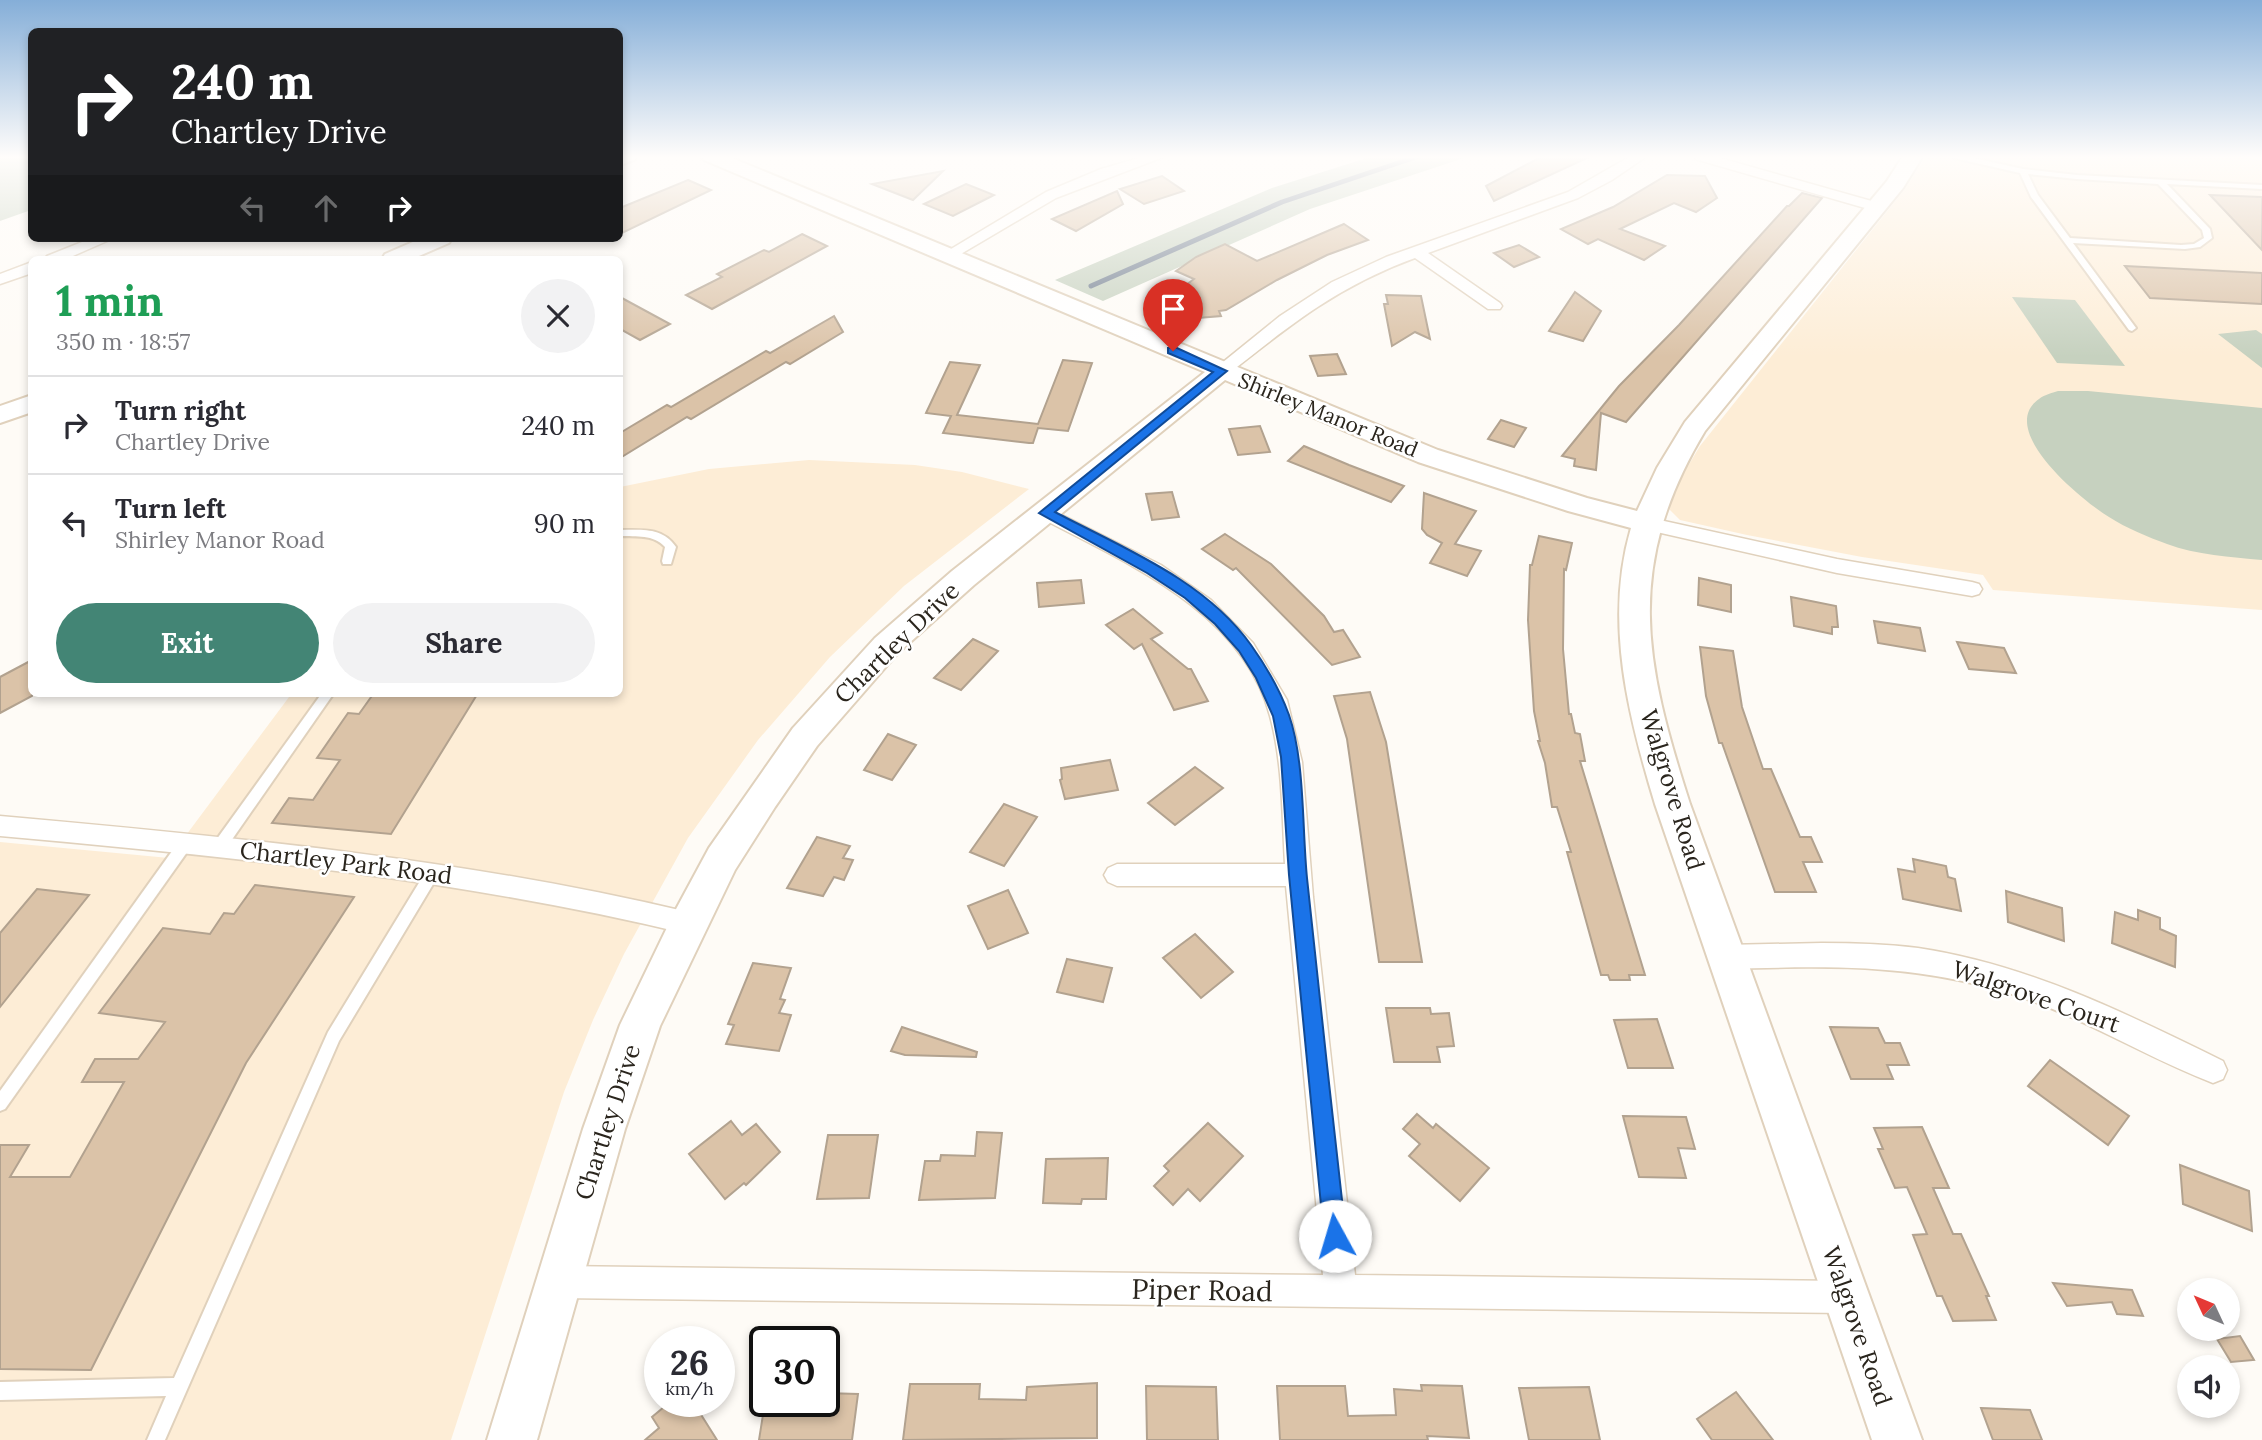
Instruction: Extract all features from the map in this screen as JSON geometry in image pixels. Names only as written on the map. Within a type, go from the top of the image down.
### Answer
[{"type":"street","name":"Shirley Manor Road","points":[[873,223],[1428,456],[1564,501],[1646,523],[1837,566],[1972,589]]},
{"type":"street","points":[[949,255],[1003,223]]},
{"type":"street","name":"Chartley Drive","points":[[512,1440],[604,1129],[639,1025],[722,859],[805,737],[886,646],[962,578],[1221,371],[1329,291],[1363,273],[1417,252],[1503,223]]},
{"type":"street","name":"Walgrove Road","points":[[1863,223],[1695,428],[1658,489],[1646,523],[1634,594],[1637,665],[1653,743],[1725,957],[1897,1440]]},
{"type":"street","points":[[60,256],[96,242]]},
{"type":"street","points":[[400,256],[432,242]]},
{"type":"street","points":[[1417,252],[1494,306]]},
{"type":"street","points":[[0,279],[28,268]]},
{"type":"street","points":[[0,415],[28,404]]},
{"type":"street","points":[[1046,513],[1152,569],[1190,594],[1220,620],[1244,647],[1263,676],[1281,716],[1289,757],[1298,875],[1341,1292]]},
{"type":"street","name":"Chartley Park Road","points":[[0,826],[219,847],[433,872],[537,888],[688,923]]},
{"type":"street","points":[[1117,875],[1298,875]]},
{"type":"street","name":"Walgrove Court","points":[[1725,957],[1868,956],[1917,960],[1960,968],[2070,1004],[2128,1028],[2213,1070]]},
{"type":"street","name":"Piper Road","points":[[558,1282],[1846,1297]]},
{"type":"lane","points":[[2056,223],[2132,328]]},
{"type":"lane","points":[[2068,240],[2190,247],[2208,238],[2206,229],[2200,223]]},
{"type":"lane","points":[[623,533],[654,533],[664,537],[671,547],[667,561]]},
{"type":"lane","points":[[219,847],[325,697]]},
{"type":"lane","points":[[0,1104],[185,844]]},
{"type":"lane","points":[[156,1440],[333,1037],[433,872]]},
{"type":"lane","points":[[0,1391],[179,1387]]},
{"type":"shaded area","points":[[1878,223],[2262,223],[2262,610],[1993,590],[1983,575],[1862,557],[1680,520],[1667,507],[1700,446]]},
{"type":"shaded area","points":[[809,460],[915,465],[962,472],[1029,489],[904,586],[830,657],[758,740],[688,838],[624,954],[593,1020],[564,1092],[451,1440],[0,1440],[0,842],[169,858],[289,697],[623,697],[623,486],[709,469]]},
{"type":"green space","points":[[1189,223],[1278,223],[1103,301],[1055,280]]},
{"type":"green space","points":[[2012,297],[2075,300],[2125,366],[2057,363]]},
{"type":"green space","points":[[2256,330],[2262,334],[2262,368],[2218,334]]},
{"type":"green space","points":[[2058,391],[2088,391],[2262,408],[2262,560],[2226,557],[2178,548],[2116,521],[2081,497],[2048,464],[2035,446],[2028,428],[2028,412],[2039,399]]},
{"type":"building","points":[[623,223],[642,223],[623,233]]},
{"type":"building","points":[[1060,223],[1090,223],[1076,231]]},
{"type":"building","points":[[1575,223],[1632,223],[1620,229],[1665,246],[1644,260],[1598,239],[1588,244],[1561,229]]},
{"type":"building","points":[[1771,223],[1800,223],[1626,422],[1601,413],[1596,470],[1574,466],[1575,459],[1562,456],[1619,386],[1679,325]]},
{"type":"building","points":[[2237,223],[2262,223],[2262,250]]},
{"type":"building","points":[[1344,224],[1368,240],[1327,255],[1277,280],[1226,310],[1219,311],[1221,316],[1186,319],[1178,291],[1194,279],[1176,271],[1196,257],[1225,244],[1257,261]]},
{"type":"building","points":[[802,234],[827,246],[712,309],[686,295],[722,277],[717,274],[764,250],[769,252]]},
{"type":"building","points":[[1519,245],[1539,257],[1514,267],[1494,253]]},
{"type":"building","points":[[2125,266],[2262,273],[2262,304],[2150,298]]},
{"type":"building","points":[[1575,292],[1601,311],[1583,341],[1549,331]]},
{"type":"building","points":[[1386,295],[1421,296],[1430,339],[1415,332],[1392,346],[1384,304],[1388,304]]},
{"type":"building","points":[[623,299],[670,324],[640,340],[623,331]]},
{"type":"building","points":[[834,316],[843,332],[790,364],[786,362],[691,419],[687,417],[623,456],[623,431],[667,405],[671,407],[766,351],[770,353]]},
{"type":"building","points":[[1337,354],[1346,374],[1318,376],[1310,356]]},
{"type":"building","points":[[1063,360],[1092,363],[1068,431],[1038,428],[1033,443],[943,433],[951,416],[926,413],[950,362],[980,365],[957,415],[1038,424]]},
{"type":"building","points":[[1501,420],[1526,428],[1514,447],[1488,439]]},
{"type":"building","points":[[1260,426],[1270,452],[1238,455],[1229,429]]},
{"type":"building","points":[[1304,446],[1404,486],[1391,502],[1288,461]]},
{"type":"building","points":[[1172,492],[1179,517],[1152,520],[1146,494]]},
{"type":"building","points":[[1424,493],[1476,511],[1455,544],[1481,551],[1467,576],[1430,563],[1442,543],[1422,529]]},
{"type":"building","points":[[1225,534],[1271,564],[1324,616],[1334,632],[1343,630],[1360,657],[1332,665],[1236,568],[1233,570],[1202,549]]},
{"type":"building","points":[[1539,536],[1572,543],[1566,570],[1564,569],[1563,649],[1569,714],[1575,733],[1580,734],[1585,761],[1580,761],[1645,975],[1629,975],[1630,980],[1610,980],[1608,975],[1601,975],[1567,852],[1571,852],[1557,807],[1552,807],[1545,763],[1538,741],[1528,620],[1530,565]]},
{"type":"building","points":[[1699,578],[1731,585],[1731,612],[1698,605]]},
{"type":"building","points":[[1081,580],[1084,603],[1039,607],[1037,583]]},
{"type":"building","points":[[1791,597],[1836,606],[1838,627],[1832,627],[1832,634],[1794,626]]},
{"type":"building","points":[[1133,609],[1162,633],[1151,639],[1191,669],[1208,701],[1174,710],[1142,644],[1134,649],[1106,625]]},
{"type":"building","points":[[1874,621],[1920,628],[1925,651],[1878,643]]},
{"type":"building","points":[[973,639],[998,651],[961,690],[934,678]]},
{"type":"building","points":[[1957,642],[2004,648],[2016,673],[1969,669]]},
{"type":"building","points":[[1700,647],[1733,651],[1742,707],[1763,769],[1771,769],[1800,837],[1811,837],[1822,862],[1803,862],[1816,892],[1775,892],[1722,743],[1719,743],[1706,696]]},
{"type":"building","points":[[28,662],[28,697],[30,697],[0,713],[0,677]]},
{"type":"building","points":[[1370,692],[1386,742],[1422,962],[1379,962],[1347,739],[1334,696]]},
{"type":"building","points":[[371,697],[476,697],[391,834],[272,823],[289,798],[313,800],[340,760],[317,758],[348,713],[359,714]]},
{"type":"building","points":[[888,734],[916,745],[892,780],[864,770]]},
{"type":"building","points":[[1110,760],[1118,790],[1065,799],[1060,780],[1061,768]]},
{"type":"building","points":[[1195,767],[1223,788],[1175,825],[1148,803]]},
{"type":"building","points":[[1004,804],[1037,817],[1004,866],[970,852]]},
{"type":"building","points":[[817,837],[850,846],[843,858],[853,860],[844,880],[834,877],[823,896],[787,888]]},
{"type":"building","points":[[1913,859],[1946,866],[1948,877],[1955,879],[1961,911],[1903,899],[1898,869],[1915,872]]},
{"type":"building","points":[[255,885],[354,897],[246,1063],[91,1370],[0,1369],[0,1145],[29,1145],[10,1177],[70,1177],[124,1082],[82,1082],[95,1059],[138,1059],[165,1022],[99,1013],[163,928],[210,934],[224,913],[234,914]]},
{"type":"building","points":[[37,889],[89,895],[0,1007],[0,933]]},
{"type":"building","points":[[1008,890],[1028,933],[988,949],[968,906]]},
{"type":"building","points":[[2006,891],[2062,908],[2064,941],[2008,922]]},
{"type":"building","points":[[2138,910],[2160,918],[2160,929],[2176,936],[2175,967],[2112,943],[2115,912],[2138,920]]},
{"type":"building","points":[[1195,934],[1233,972],[1201,998],[1163,958]]},
{"type":"building","points":[[1067,959],[1112,968],[1103,1002],[1057,992]]},
{"type":"building","points":[[753,963],[791,968],[780,999],[785,1000],[779,1013],[791,1015],[779,1051],[726,1044],[734,1025],[728,1024]]},
{"type":"building","points":[[1386,1008],[1430,1008],[1431,1014],[1449,1013],[1454,1046],[1437,1047],[1440,1062],[1394,1062]]},
{"type":"building","points":[[1657,1019],[1673,1068],[1628,1068],[1614,1020]]},
{"type":"building","points":[[902,1027],[977,1052],[976,1057],[905,1055],[891,1051]]},
{"type":"building","points":[[1830,1027],[1878,1028],[1885,1043],[1900,1043],[1909,1065],[1887,1065],[1893,1079],[1851,1079]]},
{"type":"building","points":[[2050,1060],[2129,1116],[2108,1145],[2028,1086]]},
{"type":"building","points":[[1417,1114],[1433,1128],[1436,1124],[1489,1168],[1460,1201],[1409,1156],[1420,1144],[1403,1129]]},
{"type":"building","points":[[1623,1116],[1686,1117],[1695,1149],[1678,1148],[1686,1178],[1639,1177]]},
{"type":"building","points":[[731,1121],[742,1135],[756,1124],[780,1152],[746,1185],[744,1183],[725,1199],[689,1154]]},
{"type":"building","points":[[1208,1123],[1243,1156],[1200,1201],[1188,1189],[1173,1205],[1154,1186],[1169,1171],[1164,1166]]},
{"type":"building","points":[[1922,1127],[1949,1188],[1933,1188],[1953,1234],[1961,1234],[1989,1296],[1986,1296],[1996,1320],[1953,1321],[1942,1296],[1937,1296],[1913,1235],[1927,1234],[1907,1187],[1895,1188],[1878,1149],[1883,1149],[1874,1128]]},
{"type":"building","points":[[977,1132],[1002,1133],[995,1198],[919,1200],[925,1161],[940,1161],[941,1155],[975,1156]]},
{"type":"building","points":[[828,1135],[878,1135],[869,1198],[817,1199]]},
{"type":"building","points":[[1108,1158],[1106,1199],[1082,1199],[1081,1204],[1043,1203],[1046,1159]]},
{"type":"building","points":[[2180,1165],[2249,1191],[2252,1231],[2183,1204]]},
{"type":"building","points":[[2053,1283],[2132,1290],[2143,1316],[2117,1314],[2112,1302],[2067,1306]]},
{"type":"building","points":[[2240,1336],[2254,1360],[2240,1361],[2240,1355],[2227,1355],[2218,1341],[2240,1341]]},
{"type":"building","points":[[1097,1383],[1097,1438],[903,1440],[910,1384],[980,1384],[979,1399],[1026,1400],[1027,1387]]},
{"type":"building","points":[[1421,1385],[1462,1386],[1469,1438],[1427,1436],[1428,1440],[1280,1440],[1277,1386],[1345,1386],[1348,1416],[1396,1415],[1394,1389],[1422,1391]]},
{"type":"building","points":[[1146,1386],[1216,1387],[1218,1440],[1147,1440]]},
{"type":"building","points":[[1589,1387],[1600,1440],[1529,1440],[1519,1388]]},
{"type":"building","points":[[1736,1392],[1773,1440],[1712,1440],[1697,1419]]},
{"type":"building","points":[[840,1393],[858,1394],[852,1440],[759,1440],[763,1417],[840,1417]]},
{"type":"building","points":[[1981,1408],[2030,1410],[2042,1440],[1993,1440]]},
{"type":"building","points":[[652,1417],[702,1417],[717,1440],[645,1440],[659,1428]]},
{"type":"waterway","points":[[1091,286],[1234,223]]},
{"type":"route","points":[[1173,351],[1221,371],[1046,513],[1152,569],[1190,594],[1220,620],[1244,647],[1263,676],[1281,716],[1289,757],[1298,875],[1335,1236]]}]
